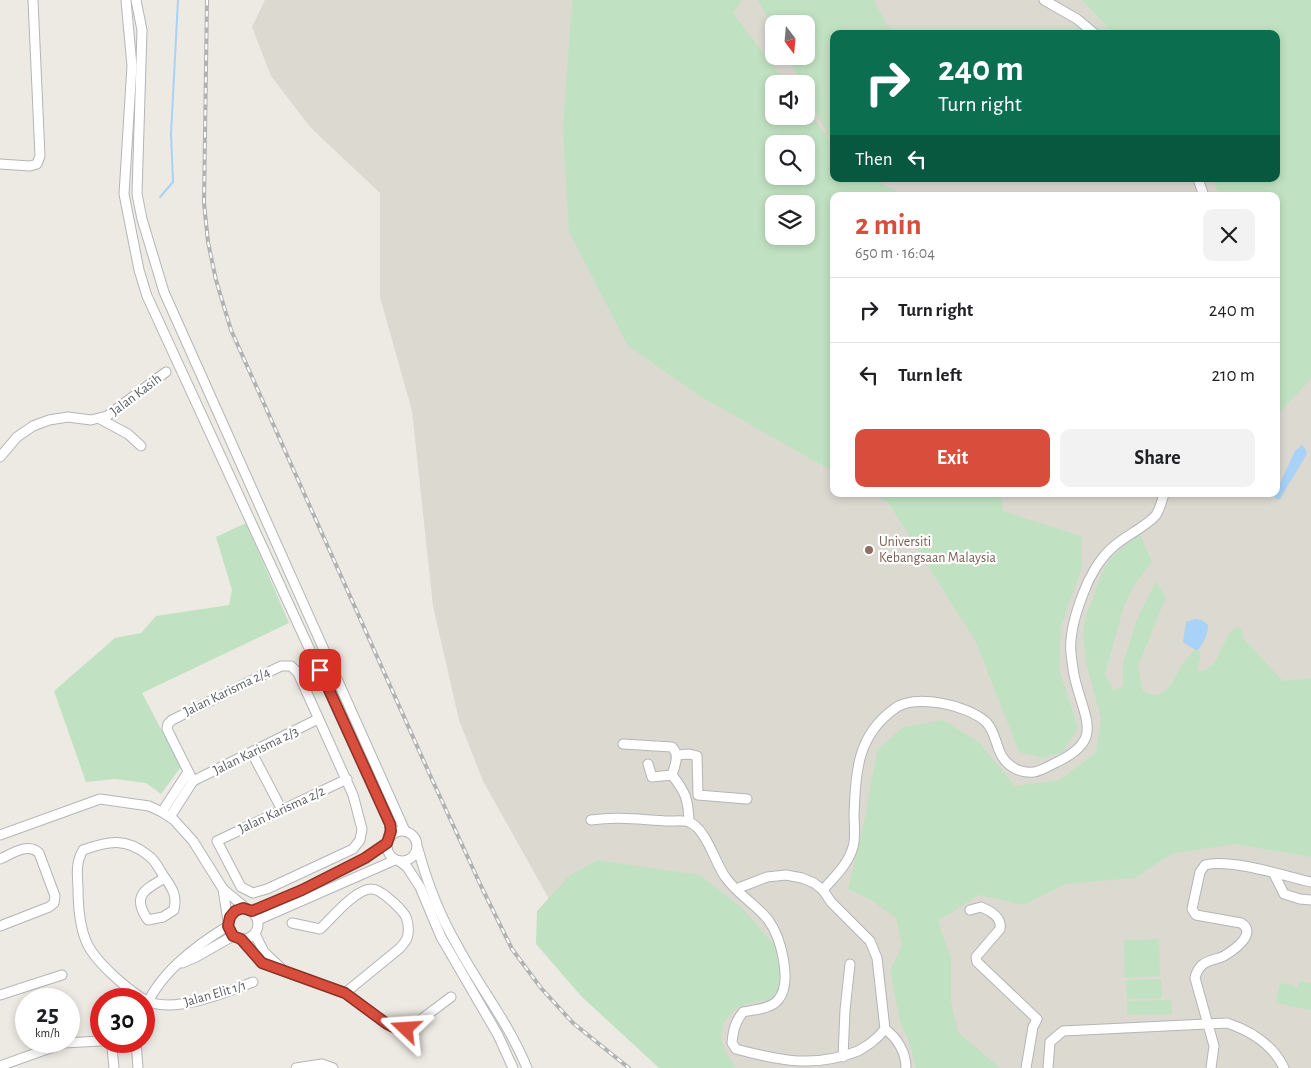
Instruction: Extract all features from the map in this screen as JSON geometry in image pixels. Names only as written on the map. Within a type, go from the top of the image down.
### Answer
[{"type":"street","points":[[0,164],[30,166],[37,164],[40,156],[33,0]]},
{"type":"street","points":[[126,0],[132,66],[124,194],[147,296],[390,824],[388,852],[408,867],[420,887],[441,937],[498,1035],[513,1068]]},
{"type":"street","points":[[136,0],[142,30],[137,194],[142,219],[164,292],[405,831]]},
{"type":"street","points":[[1044,0],[1077,19],[1090,30]]},
{"type":"street","name":"Jalan Kasih","points":[[0,457],[17,437],[33,426],[49,420],[68,417],[91,420],[108,416],[166,372]]},
{"type":"street","points":[[100,419],[128,434],[141,446]]},
{"type":"street","points":[[823,890],[848,862],[853,846],[857,777],[863,746],[881,719],[896,707],[926,701],[971,712],[987,723],[994,733],[999,752],[1006,763],[1018,771],[1034,772],[1068,757],[1076,751],[1084,741],[1088,731],[1087,718],[1076,683],[1070,651],[1075,616],[1096,568],[1112,548],[1132,532],[1146,524],[1156,514],[1163,497]]},
{"type":"street","name":"Jalan Karisma 2/4","points":[[193,781],[167,729],[168,724],[172,720],[281,666],[291,666],[298,673],[318,720]]},
{"type":"street","points":[[318,720],[347,779]]},
{"type":"street","name":"Jalan Karisma 2/3","points":[[193,781],[318,720]]},
{"type":"street","points":[[623,744],[672,747],[677,755],[672,775]]},
{"type":"street","points":[[252,753],[282,810]]},
{"type":"street","points":[[677,755],[689,754],[697,756],[698,794],[747,799]]},
{"type":"street","points":[[648,764],[652,777],[672,775]]},
{"type":"street","points":[[166,814],[188,772]]},
{"type":"street","points":[[672,775],[686,794],[689,821]]},
{"type":"street","name":"Jalan Karisma 2/2","points":[[347,779],[362,829],[360,840],[353,849],[267,889],[253,893],[241,887],[217,841],[282,810],[347,779]]},
{"type":"street","points":[[166,814],[193,781]]},
{"type":"street","points":[[0,834],[100,799],[149,806],[166,814],[193,841],[223,889],[250,910],[258,920],[258,928],[255,934],[248,938],[237,938],[177,964]]},
{"type":"street","points":[[591,820],[611,817],[689,821],[702,834],[722,872],[736,889],[770,922],[781,946],[784,958],[785,972],[782,994],[777,1002],[770,1006],[743,1012],[736,1022],[732,1043],[734,1046],[768,1057],[808,1065],[827,1064],[876,1040],[884,1029],[878,966],[870,941],[831,902],[823,890],[814,883],[802,878],[786,875],[766,877],[736,889]]},
{"type":"street","points":[[155,988],[191,951],[228,923],[235,911],[250,910],[302,890],[365,858],[399,831],[405,831],[414,835],[423,868],[456,943],[511,1032],[527,1068]]},
{"type":"street","points":[[128,988],[92,951],[86,941],[79,914],[78,858],[83,850],[112,841],[134,846],[150,856],[172,887],[176,900],[174,910],[162,917],[148,920],[140,909],[145,889],[165,878]]},
{"type":"street","points":[[0,859],[28,848],[34,849],[39,853],[55,896],[54,903],[49,908],[0,926]]},
{"type":"street","points":[[258,920],[397,860],[411,859],[418,849]]},
{"type":"street","points":[[1211,1068],[1214,1046],[1194,978],[1200,966],[1211,959],[1223,956],[1247,937],[1248,933],[1241,923],[1193,913],[1192,909],[1200,872],[1205,864],[1213,862],[1255,868],[1311,882]]},
{"type":"street","points":[[1274,874],[1284,894],[1300,900],[1311,900]]},
{"type":"street","points":[[223,889],[228,923],[237,938],[262,963],[345,993],[387,1024],[399,1030],[416,1024],[450,997]]},
{"type":"street","points":[[292,923],[320,929],[364,890],[372,889],[379,891],[405,916],[408,924],[408,934],[400,948],[345,993]]},
{"type":"street","points":[[970,910],[981,907],[993,912],[1001,925],[1000,930],[976,957],[977,962],[1037,1019],[1033,1027],[1026,1068]]},
{"type":"street","points":[[255,934],[264,952],[284,971]]},
{"type":"street","points":[[844,1057],[845,1010],[850,964]]},
{"type":"street","points":[[0,996],[62,975]]},
{"type":"street","name":"Jalan Elit 1/1","points":[[155,1002],[170,1006],[226,993],[253,982]]},
{"type":"street","points":[[1048,1068],[1050,1042],[1063,1031],[1208,1023],[1227,1023],[1242,1028],[1272,1048],[1284,1068]]},
{"type":"street","points":[[884,1029],[893,1035],[902,1048],[906,1068]]},
{"type":"street","points":[[2,1063],[64,1043],[90,1042]]},
{"type":"street","points":[[113,1053],[114,1068]]},
{"type":"street","points":[[137,1053],[138,1068]]},
{"type":"street","points":[[296,1068],[322,1064],[333,1068]]},
{"type":"shaded area","name":"Universiti Kebangsaan Malaysia","points":[[265,0],[1311,0],[1311,1068],[711,1068],[558,915],[483,781],[459,720],[433,606],[412,411],[380,297],[380,193],[311,128],[271,76],[252,27]]},
{"type":"green space","points":[[572,0],[742,0],[733,13],[765,55],[765,65],[773,65],[780,75],[765,75],[765,125],[815,125],[815,121],[830,140],[830,182],[879,182],[898,192],[830,192],[830,470],[703,398],[628,346],[569,232],[563,130]]},
{"type":"green space","points":[[758,0],[874,0],[890,30],[830,30],[830,139],[815,110],[815,75],[797,75],[792,65],[815,65],[815,15],[766,15]]},
{"type":"green space","points":[[1082,0],[1311,0],[1311,379],[1280,412],[1280,192],[1218,192],[1214,182],[1280,182],[1280,30],[1110,30]]},
{"type":"green space","points":[[879,497],[1001,497],[1003,511],[1081,536],[1082,567],[1061,626],[1059,669],[1078,728],[1063,752],[1042,758],[1019,752],[976,642],[888,502]]},
{"type":"green space","points":[[246,523],[289,623],[142,693],[181,767],[161,794],[146,783],[115,779],[86,782],[54,691],[115,638],[141,633],[156,616],[229,605],[232,590],[216,537]]},
{"type":"green space","points":[[1140,534],[1152,562],[1135,584],[1124,606],[1105,674],[1113,690],[1123,686],[1123,664],[1136,622],[1156,581],[1166,597],[1138,666],[1143,691],[1158,694],[1168,688],[1184,661],[1194,650],[1199,651],[1201,655],[1197,671],[1204,671],[1209,668],[1217,658],[1229,634],[1238,626],[1242,629],[1243,638],[1283,681],[1311,678],[1311,857],[1234,844],[1171,854],[1135,878],[1066,884],[1024,905],[979,895],[938,921],[951,959],[951,1001],[958,1032],[1000,1068],[916,1068],[910,1044],[900,1022],[890,970],[902,946],[896,918],[869,899],[848,889],[865,818],[877,750],[903,727],[943,720],[979,742],[1015,786],[1059,780],[1096,753],[1101,719],[1086,662],[1083,634],[1084,622],[1101,575],[1109,560]]},
{"type":"green space","points":[[597,860],[700,875],[743,909],[774,945],[779,967],[777,994],[769,1000],[746,1004],[733,1011],[724,1022],[721,1037],[724,1049],[736,1068],[659,1068],[581,996],[536,944],[537,911],[569,876]]},
{"type":"green space","points":[[1159,939],[1160,976],[1125,978],[1124,940]]},
{"type":"green space","points":[[1161,979],[1162,998],[1127,999],[1126,980]]},
{"type":"green space","points":[[1300,981],[1311,983],[1311,1010],[1276,1003],[1280,983],[1293,985],[1293,987],[1298,988]]},
{"type":"green space","points":[[1171,1000],[1172,1014],[1127,1015],[1127,1001]]},
{"type":"water","points":[[1302,445],[1307,454],[1279,500],[1276,499],[1275,497],[1280,497],[1280,483],[1295,451]]},
{"type":"water","points":[[1195,619],[1202,620],[1208,625],[1205,639],[1197,651],[1183,642],[1186,622]]},
{"type":"waterway","points":[[160,197],[173,182],[171,134],[178,0]]},
{"type":"railway","points":[[207,0],[204,203],[208,242],[216,280],[231,330],[430,775],[512,949],[541,988],[573,1023],[629,1068]]},
{"type":"place","name":"Universiti Kebangsaan Malaysia","points":[[869,550]]},
{"type":"route","points":[[320,670],[390,824],[389,838],[387,843],[380,849],[365,858],[302,890],[252,911],[243,908],[235,911],[230,917],[228,926],[233,936],[241,939],[262,963],[345,993],[387,1024],[399,1030],[406,1029]]}]
